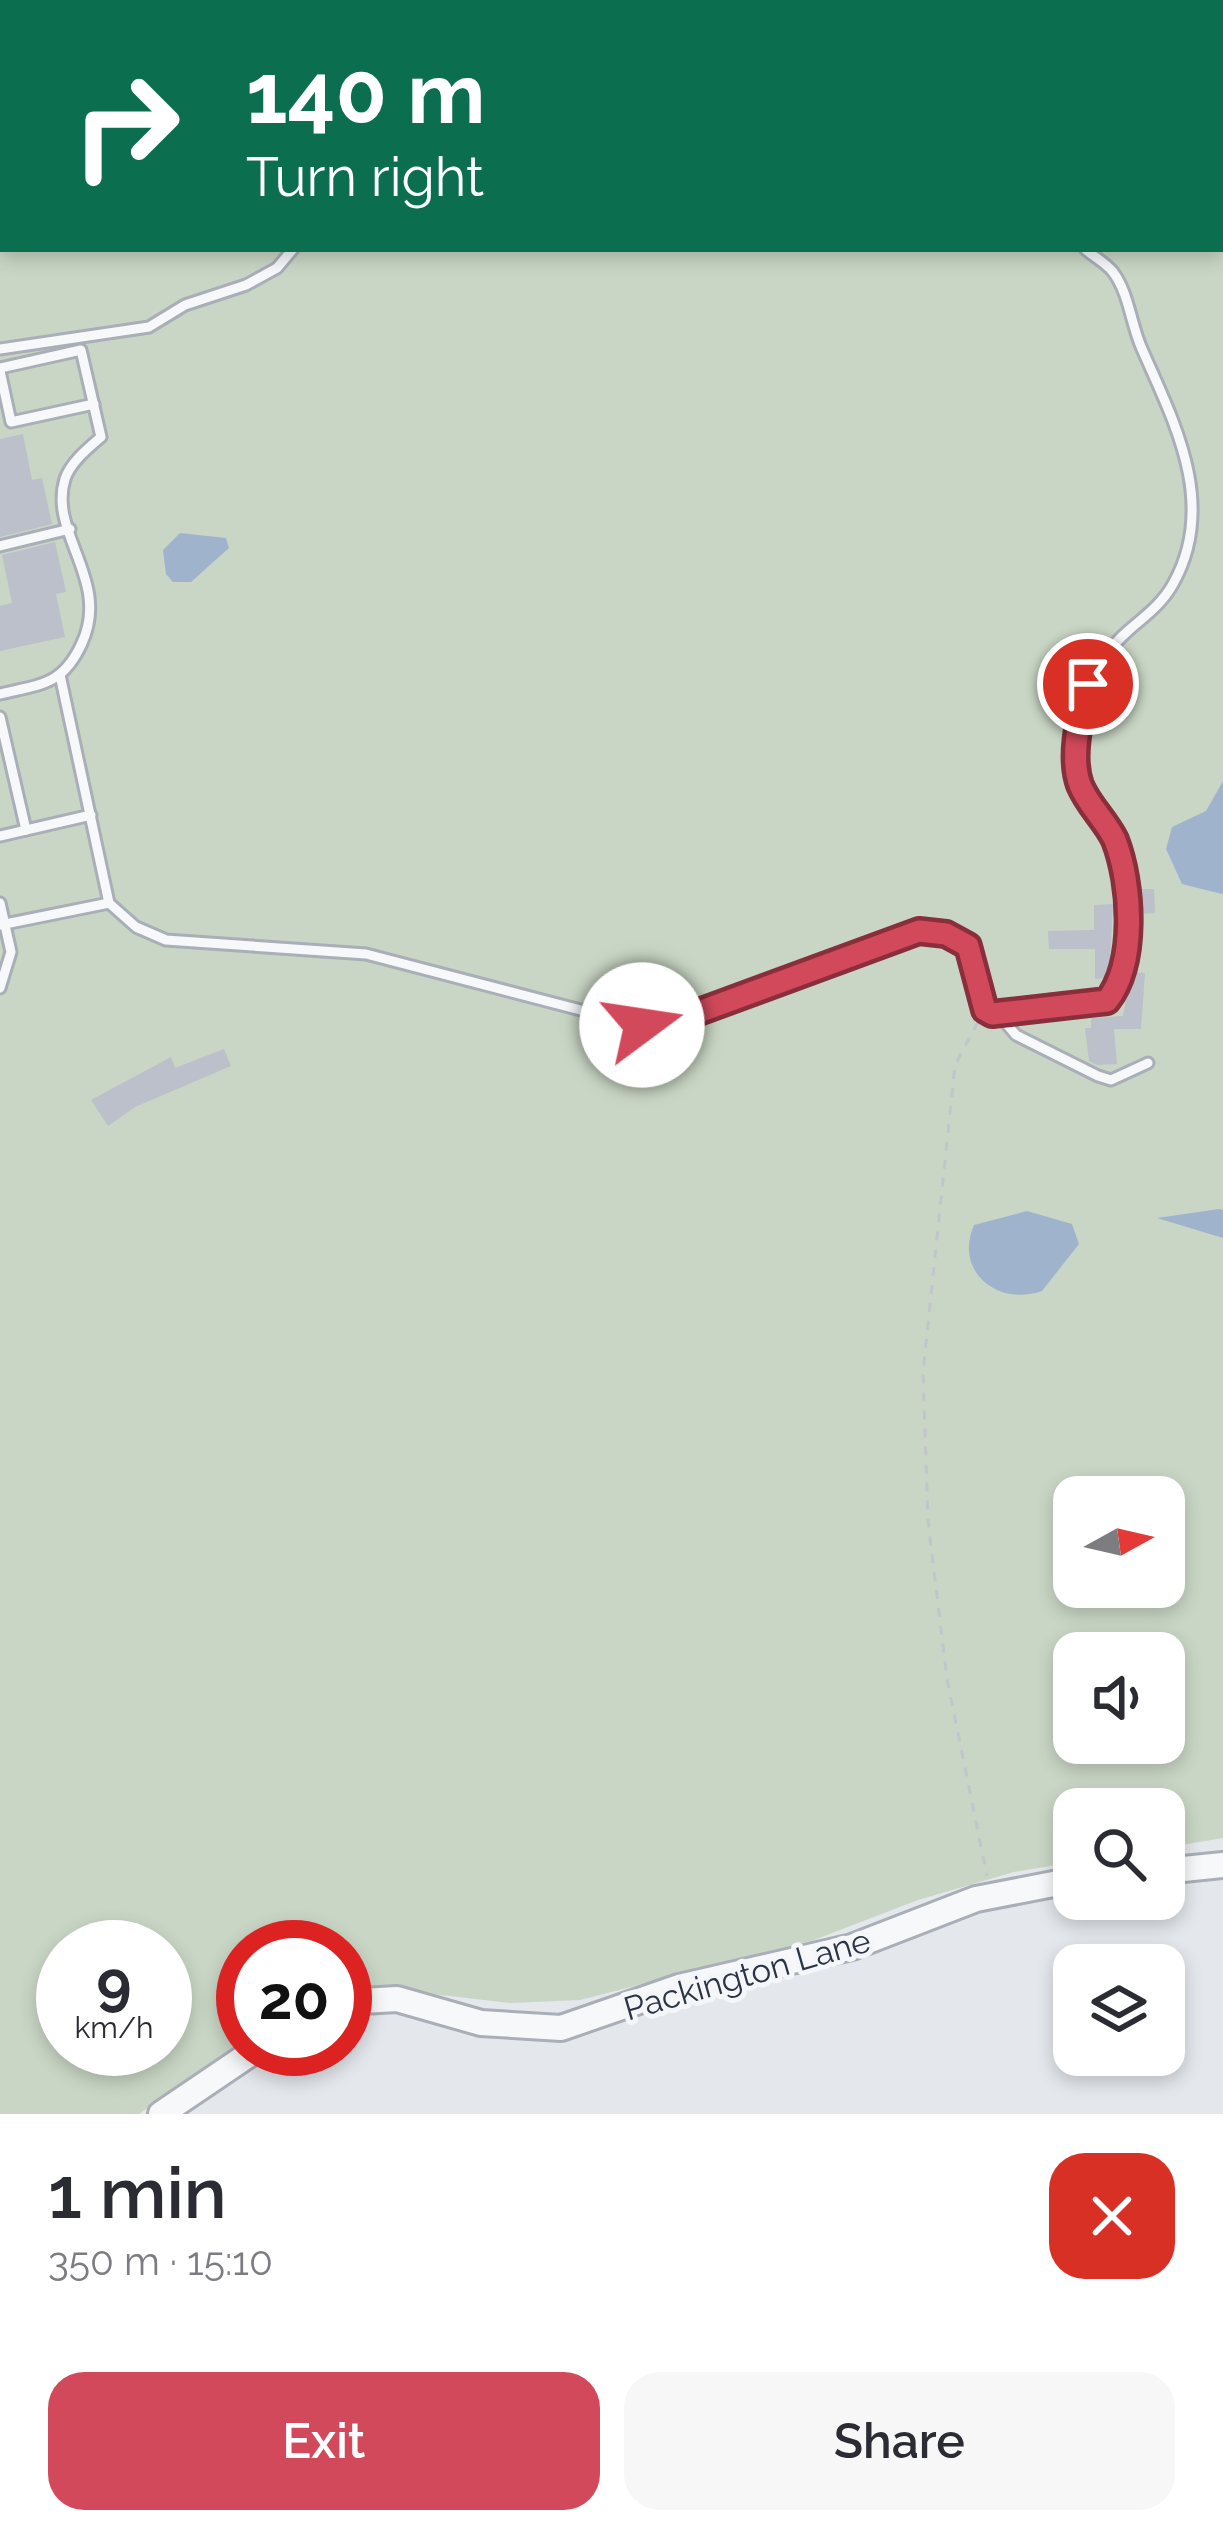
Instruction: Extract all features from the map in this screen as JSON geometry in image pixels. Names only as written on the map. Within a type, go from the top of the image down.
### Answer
[{"type":"street","points":[[1185,1869],[1223,1865]]},
{"type":"street","name":"Packington Lane","points":[[372,2000],[397,1999],[481,2023],[560,2027],[680,1987],[852,1947],[976,1899],[1053,1884]]},
{"type":"street","points":[[161,2114],[217,2076]]},
{"type":"lane","points":[[0,350],[149,327],[185,305],[262,276],[290,252]]},
{"type":"lane","points":[[1000,1016],[1107,1001],[1118,988],[1128,889],[1114,838],[1080,784],[1079,724],[1099,659],[1158,605],[1174,582],[1189,530],[1191,486],[1168,398],[1132,328],[1122,285],[1111,268],[1089,252]]},
{"type":"lane","points":[[0,694],[71,668],[92,608],[62,492],[66,473],[101,437],[94,404],[81,350],[0,370],[11,422],[94,404]]},
{"type":"lane","points":[[0,546],[70,529]]},
{"type":"lane","points":[[60,675],[109,903],[136,926],[166,940],[366,954],[642,1025],[677,1020],[898,935],[934,932],[968,946],[985,1010],[1000,1016],[1016,1035],[1112,1080],[1148,1064]]},
{"type":"lane","points":[[0,717],[26,830]]},
{"type":"lane","points":[[0,836],[91,815]]},
{"type":"lane","points":[[0,903],[11,952],[0,988]]},
{"type":"lane","points":[[2,925],[109,903]]},
{"type":"path","points":[[982,1861],[947,1679],[928,1521],[923,1372],[956,1065],[985,1010]]},
{"type":"green space","points":[[0,252],[1223,252],[1223,1838],[1185,1844],[1185,1788],[1053,1788],[1053,1866],[918,1900],[814,1940],[580,2000],[511,2003],[372,1987],[372,1920],[216,1920],[216,2059],[139,2114],[0,2114]]},
{"type":"water","points":[[180,533],[226,538],[229,548],[191,582],[173,582],[166,574],[163,550]]},
{"type":"water","points":[[1223,781],[1222,894],[1182,884],[1166,849],[1172,827],[1206,811]]},
{"type":"water","points":[[1219,1209],[1223,1210],[1223,1238],[1157,1218]]},
{"type":"water","points":[[1027,1211],[1072,1224],[1079,1244],[1042,1291],[1009,1294],[983,1281],[970,1257],[969,1241],[974,1225]]},
{"type":"building","points":[[23,434],[32,480],[42,478],[52,524],[0,537],[0,439]]},
{"type":"building","points":[[55,542],[66,592],[56,594],[65,637],[0,651],[0,606],[12,603],[2,555]]},
{"type":"building","points":[[1138,889],[1154,889],[1155,913],[1140,914]]},
{"type":"building","points":[[1113,904],[1109,978],[1095,979],[1095,949],[1049,949],[1048,931],[1094,930],[1094,905]]},
{"type":"building","points":[[1131,972],[1145,973],[1141,1029],[1114,1029],[1117,1064],[1097,1065],[1089,1061],[1085,1028],[1091,1028],[1091,1018],[1123,1016]]},
{"type":"building","points":[[224,1049],[231,1066],[135,1107],[108,1126],[91,1100],[171,1057],[175,1068]]},
{"type":"route","points":[[642,1025],[677,1020],[919,931],[946,934],[968,946],[981,999],[992,1014],[1107,1001],[1118,988],[1128,889],[1114,838],[1080,784],[1079,724],[1088,684]]}]
